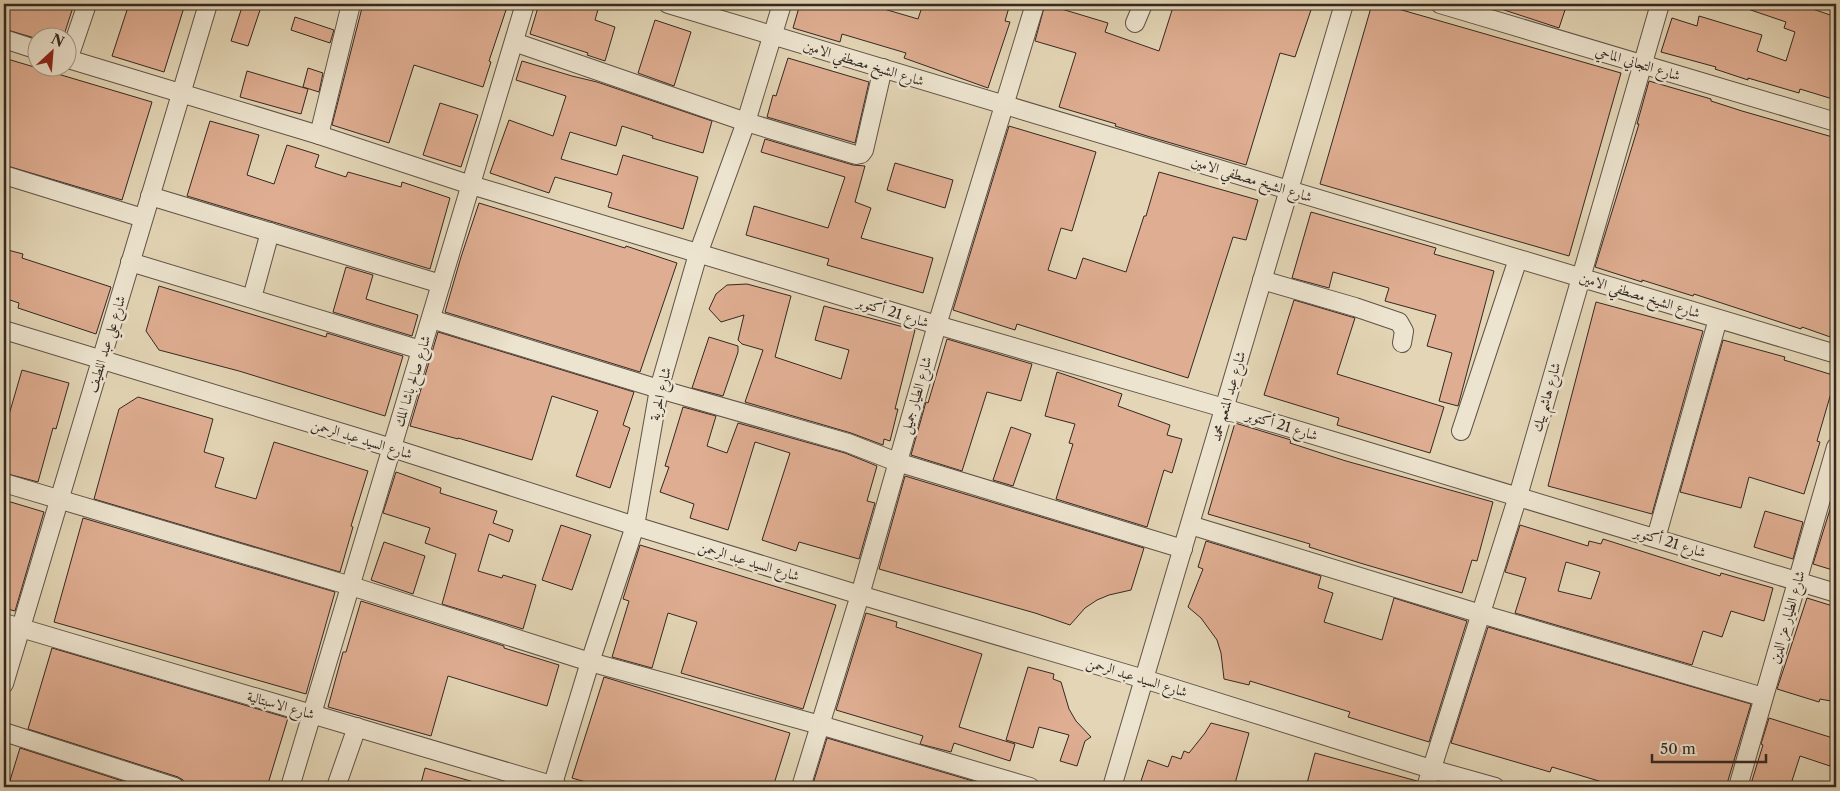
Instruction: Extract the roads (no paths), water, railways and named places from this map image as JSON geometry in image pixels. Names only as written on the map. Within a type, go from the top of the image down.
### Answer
[{"type":"street","points":[[78,30],[87,4]]},
{"type":"street","name":"شارع علي عبد اللطيف","points":[[4,684],[12,625],[59,498],[208,4]]},
{"type":"street","points":[[320,135],[351,4]]},
{"type":"street","name":"شارع صالح باشا المك","points":[[290,787],[525,4]]},
{"type":"street","name":"شارع الشيخ مصطفي الامين","points":[[668,4],[1836,354]]},
{"type":"street","name":"شارع الحرية","points":[[554,787],[590,662],[635,526],[659,389],[698,254],[746,122],[782,4]]},
{"type":"street","name":"شارع الطيار جميل","points":[[802,787],[860,595],[937,325],[1035,4]]},
{"type":"street","points":[[1135,23],[1143,4]]},
{"type":"street","name":"شارع عبد المنعم محمد","points":[[1112,787],[1344,4]]},
{"type":"street","name":"شارع التجاني الماحي","points":[[1440,4],[1836,122]]},
{"type":"street","name":"شارع هاشم بيك","points":[[1426,787],[1518,496],[1660,4]]},
{"type":"street","points":[[4,39],[28,47]]},
{"type":"street","points":[[514,42],[746,122],[856,155],[861,154],[883,68]]},
{"type":"street","name":"شارع 21 أكتوبر","points":[[78,62],[320,135],[471,185],[698,254],[1224,408],[1836,593]]},
{"type":"street","points":[[4,175],[143,218]]},
{"type":"street","points":[[150,196],[441,284]]},
{"type":"street","points":[[252,298],[270,232]]},
{"type":"street","points":[[1461,431],[1518,259]]},
{"type":"street","points":[[130,262],[421,350]]},
{"type":"street","points":[[1262,280],[1356,307],[1399,322],[1404,332],[1402,344]]},
{"type":"street","points":[[431,319],[659,389],[830,438],[897,462],[1183,548]]},
{"type":"street","points":[[1656,538],[1718,319]]},
{"type":"street","name":"شارع السيد عبد الرحمن","points":[[4,330],[392,448],[635,526],[860,595],[1144,679],[1431,769],[1495,787]]},
{"type":"street","name":"شارع الطيار عز الدين","points":[[1738,787],[1836,447]]},
{"type":"street","points":[[4,483],[350,586],[590,662],[820,725],[1030,787]]},
{"type":"street","points":[[1190,525],[1481,614],[1763,697]]},
{"type":"street","name":"شارع الاسبتالية","points":[[12,625],[554,787]]},
{"type":"street","points":[[336,787],[357,727]]},
{"type":"street","points":[[4,732],[176,787]]}]
